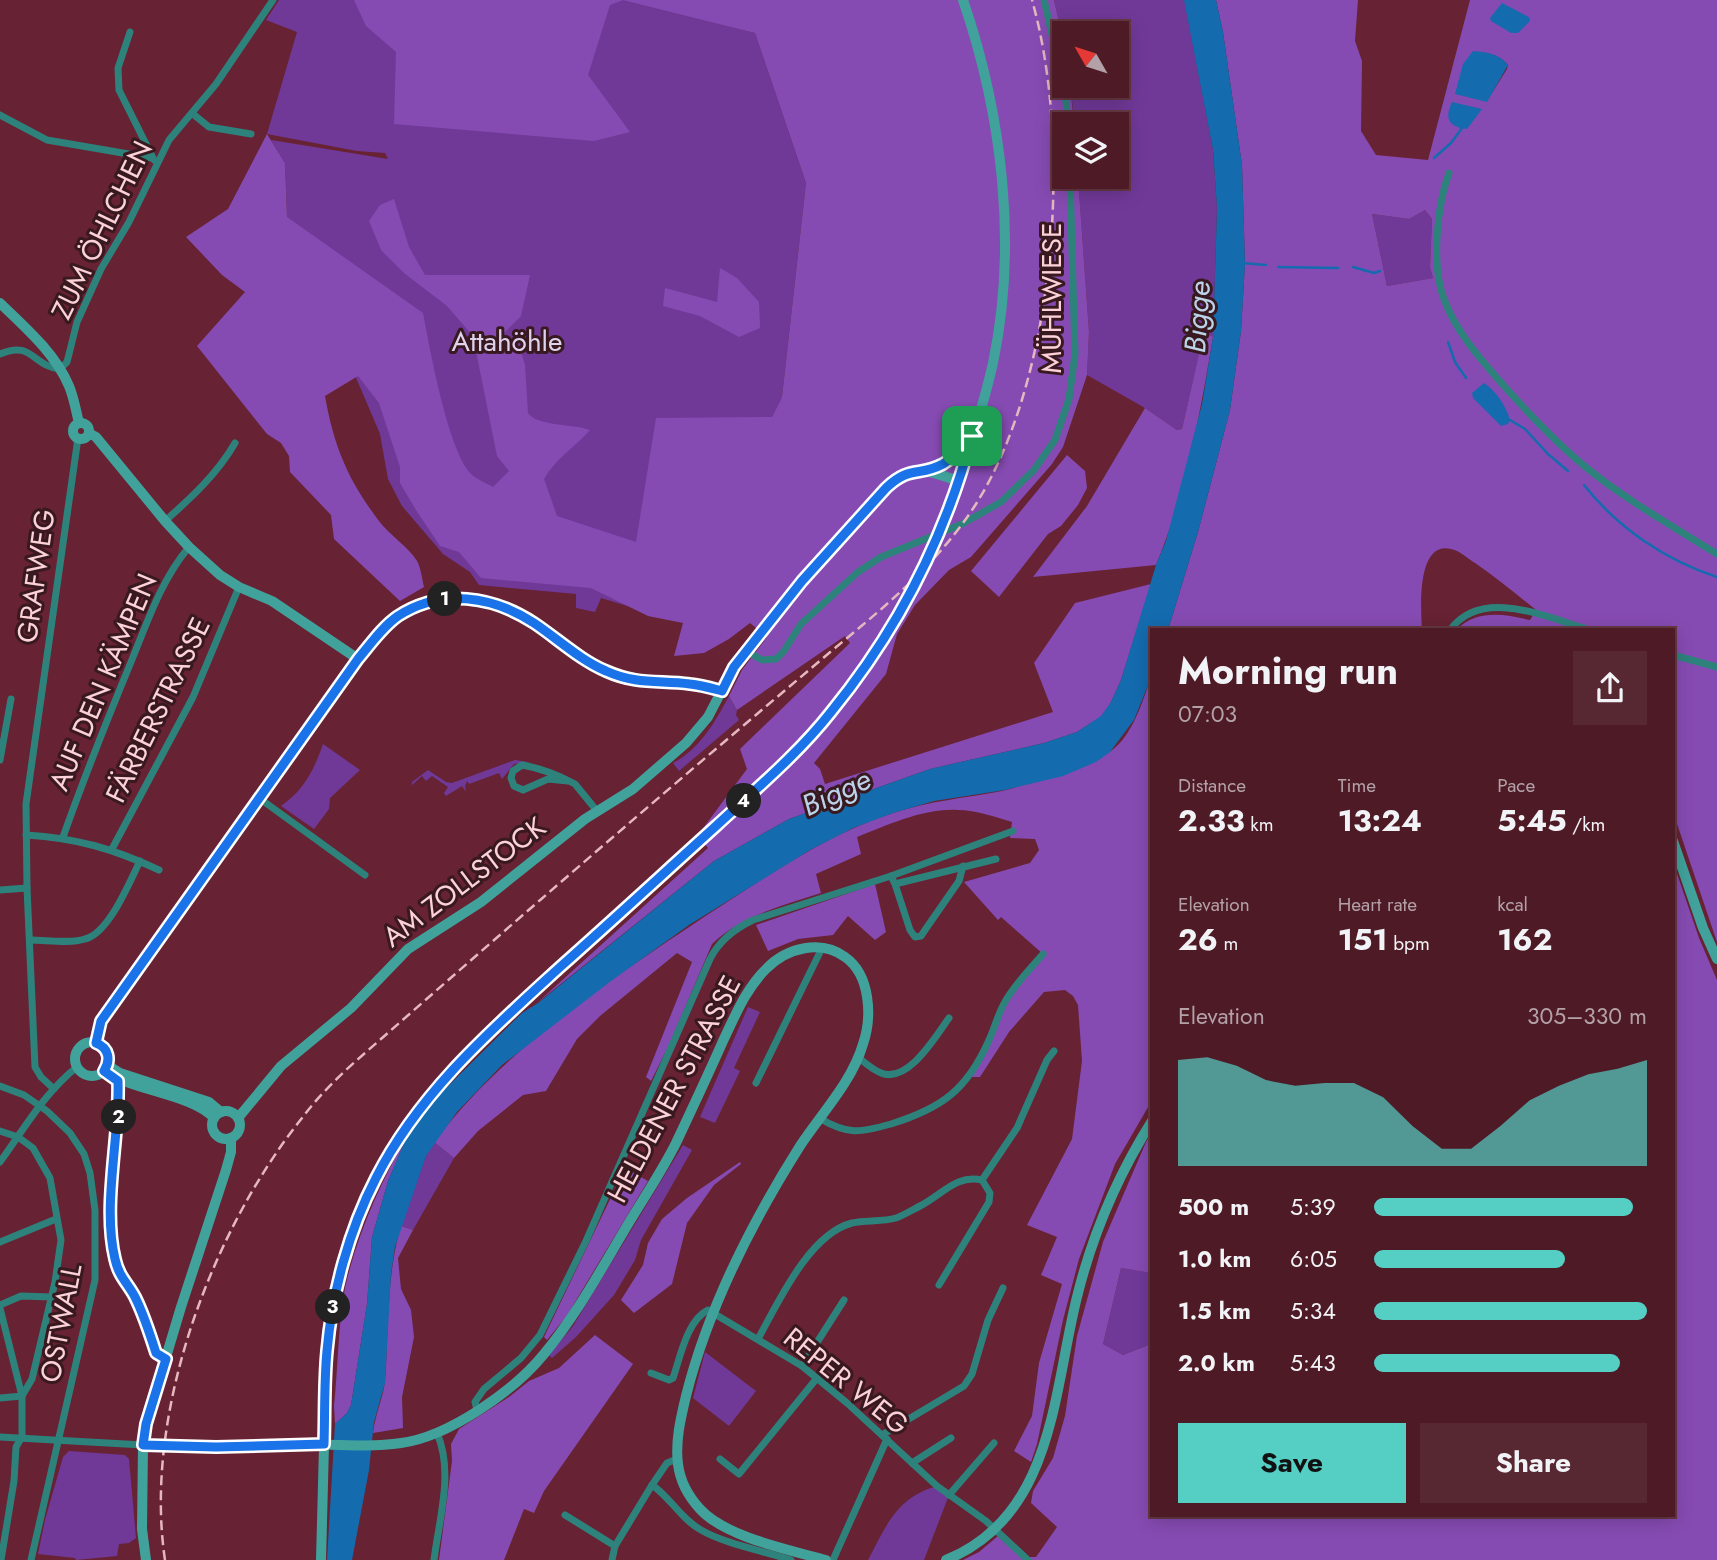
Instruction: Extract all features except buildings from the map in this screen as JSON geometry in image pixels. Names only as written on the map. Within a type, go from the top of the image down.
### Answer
[{"type":"main road","points":[[321,1560],[327,1350],[336,1295],[360,1215],[376,1177],[399,1136],[429,1096],[485,1035],[801,746],[830,713],[871,661],[931,553],[950,507],[993,361],[1002,288],[1004,233],[1000,163],[993,116],[980,53],[963,0]]},
{"type":"main road","points":[[0,303],[33,335],[60,369],[72,394],[79,423]]},
{"type":"main road","points":[[79,423],[87,426],[89,433],[96,437],[165,521],[220,575],[239,587],[272,601],[358,659],[101,1021],[96,1043]]},
{"type":"main road","points":[[79,423],[73,430],[78,438],[84,438],[89,433]]},
{"type":"main road","name":"AM ZOLLSTOCK","points":[[238,1118],[281,1066],[351,1008],[408,949],[481,902],[597,811],[633,789],[686,743],[708,717],[734,667],[746,651],[802,581],[886,488],[912,470],[926,470],[955,456],[972,436]]},
{"type":"main road","points":[[926,470],[959,481]]},
{"type":"main road","points":[[1675,847],[1703,928],[1717,959]]},
{"type":"main road","name":"HELDENER STRASSE","points":[[143,1445],[216,1447],[384,1444],[411,1441],[438,1433],[477,1410],[522,1378],[543,1356],[569,1321],[673,1149],[737,1012],[755,981],[771,964],[788,953],[807,947],[822,948]]},
{"type":"main road","points":[[822,948],[845,956],[862,979],[867,999],[868,1023],[859,1058],[765,1207],[739,1256],[714,1313],[691,1378],[680,1425],[677,1459],[684,1486],[697,1507],[722,1527],[826,1560]]},
{"type":"main road","points":[[96,1043],[105,1049],[109,1060],[106,1068],[89,1076],[77,1067],[75,1057],[80,1047],[96,1043]]},
{"type":"main road","points":[[106,1068],[118,1081],[217,1115],[228,1111],[238,1118],[239,1129],[230,1138],[223,1138],[216,1134],[213,1128],[217,1115],[209,1102],[106,1068]]},
{"type":"main road","points":[[946,1560],[977,1543],[995,1529],[1026,1487],[1042,1454],[1052,1422],[1077,1296],[1093,1247],[1120,1177],[1150,1124]]},
{"type":"main road","points":[[146,1560],[142,1529],[143,1445],[146,1424],[226,1170],[231,1152],[230,1138]]},
{"type":"street","name":"ZUM ÖHLCHEN","points":[[60,369],[67,362],[77,322],[101,269],[129,222],[154,160],[216,84],[273,0]]},
{"type":"street","points":[[1044,0],[1065,90],[1067,112]]},
{"type":"street","points":[[130,32],[118,68],[119,90],[154,160]]},
{"type":"street","points":[[192,114],[209,127],[251,134]]},
{"type":"street","points":[[0,115],[47,141],[154,160]]},
{"type":"street","points":[[1449,173],[1442,192],[1438,247],[1443,296],[1452,319],[1477,355],[1552,438],[1589,470],[1717,554]]},
{"type":"street","name":"MÜHLWIESE","points":[[746,651],[762,660],[776,659],[801,624],[858,572],[881,557],[962,524],[1001,502],[1034,470],[1055,440],[1069,399],[1074,366],[1070,189]]},
{"type":"street","points":[[0,354],[21,349],[35,356],[44,366],[60,369]]},
{"type":"street","name":"GRAFWEG","points":[[54,1089],[41,1077],[36,1067],[26,835],[28,791],[74,450],[78,438]]},
{"type":"street","points":[[165,521],[227,457],[235,443]]},
{"type":"street","name":"AUF DEN KÄMPEN","points":[[63,837],[91,758],[151,612],[168,578],[189,547]]},
{"type":"street","name":"FÄRBERSTRASSE","points":[[112,849],[193,696],[239,587]]},
{"type":"street","points":[[358,659],[396,618],[432,601],[463,598],[492,603],[521,615],[591,664],[607,672],[636,681],[690,684],[722,691]]},
{"type":"street","points":[[1452,628],[1467,613],[1486,607],[1519,610],[1583,628]]},
{"type":"street","points":[[1675,656],[1717,667]]},
{"type":"street","points":[[0,760],[11,699]]},
{"type":"street","points":[[568,781],[548,779],[523,790],[516,788],[511,782],[511,774],[519,766],[534,768],[568,781],[582,790],[597,811]]},
{"type":"street","points":[[531,788],[542,777],[534,768]]},
{"type":"street","points":[[259,798],[365,875]]},
{"type":"street","points":[[477,1410],[475,1402],[484,1390],[521,1358],[540,1335],[586,1241],[717,948],[728,935],[753,920],[891,876],[1013,831]]},
{"type":"street","points":[[26,835],[63,837],[112,849],[159,870]]},
{"type":"street","points":[[895,884],[996,859]]},
{"type":"street","points":[[30,940],[82,940],[92,937],[110,917],[140,861]]},
{"type":"street","points":[[891,876],[915,937],[921,936],[959,881],[963,866]]},
{"type":"street","points":[[0,890],[27,888]]},
{"type":"street","points":[[756,1083],[822,948]]},
{"type":"street","points":[[819,1118],[837,1129],[851,1132],[872,1129],[927,1110],[958,1091],[977,1066],[1005,1001],[1043,954]]},
{"type":"street","points":[[859,1058],[880,1073],[900,1073],[924,1052],[950,1018]]},
{"type":"street","points":[[982,1180],[1017,1128],[1047,1060],[1054,1051]]},
{"type":"street","points":[[0,1162],[40,1105],[77,1067]]},
{"type":"street","points":[[118,1081],[120,1112],[112,1190],[113,1245],[120,1276],[134,1294],[156,1353],[166,1359]]},
{"type":"street","name":"OSTWALL","points":[[0,1086],[24,1094],[70,1133],[84,1154],[95,1210],[95,1280],[31,1560]]},
{"type":"street","points":[[1,1132],[18,1137],[33,1148],[50,1178],[61,1240],[32,1378],[22,1396]]},
{"type":"street","points":[[758,1339],[805,1259],[836,1231],[851,1223],[895,1218],[929,1202],[958,1181],[972,1177],[982,1180],[990,1193],[989,1202],[939,1285]]},
{"type":"street","points":[[0,1242],[56,1219]]},
{"type":"street","points":[[833,1560],[885,1437],[964,1386],[972,1374],[988,1320],[1003,1288]]},
{"type":"street","points":[[1,1560],[14,1482],[16,1447],[22,1437],[22,1396],[0,1306],[21,1296],[51,1297]]},
{"type":"street","points":[[802,1366],[844,1300]]},
{"type":"street","points":[[651,1373],[669,1380],[673,1378],[681,1350],[698,1318],[705,1311],[714,1313]]},
{"type":"street","name":"REPER WEG","points":[[714,1313],[802,1366],[949,1495],[995,1529],[1028,1560]]},
{"type":"street","points":[[720,1459],[739,1474],[817,1378]]},
{"type":"street","points":[[0,1398],[22,1396]]},
{"type":"street","points":[[434,1560],[446,1469],[438,1433]]},
{"type":"street","points":[[0,1437],[143,1445]]},
{"type":"street","name":"REPER WEG","points":[[912,1463],[951,1438]]},
{"type":"street","points":[[949,1495],[994,1443]]},
{"type":"street","points":[[612,1560],[615,1546],[652,1485],[667,1463],[677,1459]]},
{"type":"street","points":[[652,1485],[701,1530],[791,1560]]},
{"type":"street","points":[[565,1515],[615,1546]]},
{"type":"green space","name":"Attahöhle","points":[[279,0],[631,0],[755,33],[806,183],[782,397],[772,417],[634,608],[601,598],[595,612],[576,608],[576,594],[479,585],[470,572],[443,554],[402,506],[388,479],[380,434],[287,217],[285,163],[271,140],[388,159],[385,153],[357,151],[267,134],[297,32],[266,20]]},
{"type":"green space","points":[[354,0],[623,0],[610,5],[588,75],[630,132],[594,141],[394,124],[396,52],[366,26]]},
{"type":"green space","points":[[623,0],[1054,0],[1059,21],[1052,21],[1052,98],[1071,98],[1073,112],[1052,112],[1052,189],[1079,189],[1089,332],[1087,375],[1063,447],[1052,464],[971,557],[949,570],[915,605],[897,634],[886,674],[814,763],[820,769],[825,784],[1053,712],[1034,663],[1075,603],[1151,584],[1121,680],[1102,716],[1077,732],[1044,743],[930,769],[789,819],[714,861],[537,1003],[708,848],[698,835],[747,769],[740,749],[850,643],[845,636],[737,710],[729,696],[742,670],[767,637],[750,623],[704,653],[674,656],[683,623],[648,616],[591,588],[481,578],[459,552],[440,546],[416,510],[400,483],[400,467],[379,403],[358,376],[325,396],[338,447],[351,477],[379,521],[417,561],[424,587],[400,601],[334,539],[331,515],[290,472],[289,456],[281,443],[267,434],[197,346],[245,292],[222,275],[186,237],[228,209],[267,134],[285,163],[287,217],[423,313],[440,396],[454,442],[470,473],[493,487],[509,471],[497,456],[473,336],[447,306],[404,273],[381,250],[369,221],[380,205],[394,199],[409,247],[425,275],[530,275],[521,316],[501,336],[521,352],[525,365],[528,413],[547,423],[590,430],[544,479],[557,516],[636,542],[656,418],[772,417],[782,397],[806,183],[755,33]]},
{"type":"green space","points":[[1054,0],[1184,0],[1185,3],[1213,150],[1217,208],[1213,337],[1204,333],[1182,429],[1177,430],[1087,375],[1089,332],[1079,189],[1129,189],[1129,112],[1073,112],[1072,98],[1129,98],[1129,21],[1059,21]]},
{"type":"green space","points":[[1216,0],[1358,0],[1355,41],[1362,61],[1361,131],[1376,155],[1428,160],[1470,0],[1717,0],[1717,942],[1675,818],[1675,628],[1458,628],[1482,616],[1501,615],[1530,620],[1536,610],[1462,554],[1443,548],[1434,553],[1423,576],[1422,628],[1169,628],[1198,532],[1230,410],[1241,331],[1245,264],[1242,165]],"holes":[[[1473,52],[1501,58],[1508,65],[1487,101]],[[1425,210],[1432,219],[1430,267],[1433,278],[1387,286],[1372,214],[1409,219]]]},
{"type":"green space","points":[[1425,210],[1432,219],[1430,267],[1433,278],[1387,286],[1372,214],[1409,219]]},
{"type":"green space","points":[[720,268],[737,278],[759,302],[760,328],[739,337],[700,316],[663,306],[665,288],[717,302]]},
{"type":"green space","points":[[1204,332],[1213,337],[1197,424],[1176,510],[1156,565],[1033,577],[1087,506],[1145,408],[1177,430],[1182,429]]},
{"type":"green space","points":[[1067,455],[1085,471],[1087,488],[1078,505],[1061,526],[1048,534],[999,597],[971,571]]},
{"type":"green space","points":[[1150,681],[1150,1104],[1115,1164],[1079,1259],[1031,1462],[1014,1451],[1032,1416],[1039,1363],[1062,1284],[1041,1275],[1057,1237],[1027,1225],[1072,1139],[1082,1061],[1078,1005],[1073,996],[1065,990],[1044,992],[1009,1032],[980,1077],[970,1077],[1005,1001],[1043,954],[1001,917],[998,920],[964,882],[1030,863],[1039,850],[1035,839],[1010,838],[1012,822],[972,811],[945,810],[906,818],[857,837],[861,854],[816,874],[821,893],[749,919],[712,944],[651,1081],[646,1077],[692,962],[677,953],[600,1016],[577,1039],[546,1091],[523,1095],[478,1131],[454,1158],[434,1142],[492,1076],[559,1019],[631,966],[750,887],[819,845],[868,822],[920,805],[1011,789],[1107,754],[1125,736]]},
{"type":"green space","points":[[729,696],[739,720],[679,771],[673,763],[699,743]]},
{"type":"green space","points":[[323,744],[360,770],[330,798],[329,809],[314,829],[281,806],[307,779]]},
{"type":"green space","points":[[515,760],[528,762],[514,764],[502,779],[499,773],[469,784],[467,781],[466,792],[462,786],[446,796],[444,793],[448,787],[432,776],[426,781],[422,776],[412,785],[412,782],[428,770],[452,783]]},
{"type":"green space","points":[[1675,868],[1699,938],[1717,980],[1717,1560],[963,1560],[979,1552],[998,1536],[1020,1557],[1036,1557],[1057,1527],[1031,1503],[1033,1491],[1053,1458],[1065,1416],[1077,1336],[1103,1242],[1150,1136],[1150,1273],[1121,1268],[1103,1344],[1123,1355],[1150,1344],[1150,1517],[1675,1517]]},
{"type":"green space","points":[[875,884],[886,932],[875,940],[848,916],[833,935],[798,939],[768,951],[756,925]]},
{"type":"green space","points":[[748,1007],[760,1012],[734,1068],[740,1071],[715,1123],[700,1117]]},
{"type":"green space","points":[[408,1134],[388,1181],[372,1237],[367,1304],[351,1405],[335,1424],[341,1316],[350,1268],[371,1209]]},
{"type":"green space","points":[[434,1142],[454,1158],[413,1230],[401,1226],[426,1156]]},
{"type":"green space","points":[[683,1145],[692,1150],[641,1240],[635,1260],[614,1295],[576,1337],[552,1358],[549,1355],[573,1326]]},
{"type":"green space","points":[[740,1162],[741,1164],[714,1185],[687,1223],[672,1284],[634,1313],[621,1300],[643,1265],[648,1243],[662,1219],[687,1198]]},
{"type":"green space","points":[[625,1168],[648,1181],[566,1317],[547,1340],[544,1337]]},
{"type":"green space","points":[[401,1226],[413,1230],[398,1258],[401,1289],[411,1310],[414,1337],[402,1397],[403,1428],[373,1433],[385,1381],[390,1283]]},
{"type":"green space","points":[[1121,1268],[1150,1273],[1150,1344],[1123,1355],[1103,1344]]},
{"type":"green space","points":[[595,1335],[633,1364],[544,1491],[534,1513],[524,1509],[504,1560],[439,1560],[452,1461],[451,1444],[459,1429],[529,1381],[559,1368]]},
{"type":"green space","points":[[705,1352],[756,1391],[729,1426],[693,1398]]},
{"type":"green space","points":[[69,1451],[125,1455],[129,1459],[136,1538],[129,1543],[119,1544],[117,1556],[76,1560],[38,1554],[63,1457]]},
{"type":"green space","points":[[937,1486],[949,1495],[924,1560],[868,1560],[887,1525],[902,1505],[923,1491]]},
{"type":"water","points":[[1184,0],[1216,0],[1223,32],[1242,165],[1245,264],[1241,331],[1230,410],[1198,532],[1169,628],[1150,628],[1150,680],[1134,720],[1110,752],[1096,762],[1063,776],[1005,790],[934,801],[853,828],[810,850],[689,925],[502,1065],[457,1112],[426,1156],[395,1247],[385,1383],[374,1422],[369,1470],[352,1560],[327,1560],[335,1424],[351,1405],[367,1304],[372,1237],[388,1181],[408,1134],[434,1100],[522,1013],[714,861],[789,819],[930,769],[1044,743],[1077,732],[1101,716],[1111,702],[1121,680],[1156,565],[1166,541],[1202,404],[1213,337],[1217,208],[1213,150]]},
{"type":"water","points":[[1502,3],[1529,17],[1530,21],[1518,33],[1511,33],[1491,21],[1490,18]]},
{"type":"water","points":[[1473,51],[1492,54],[1508,65],[1487,102],[1455,94],[1463,64]]},
{"type":"water","points":[[1452,102],[1482,109],[1467,129],[1450,121],[1448,113]]},
{"type":"water","points":[[1484,383],[1503,404],[1510,420],[1508,424],[1501,426],[1473,398],[1472,393]]},
{"type":"waterway","points":[[1434,158],[1451,143],[1462,128]]},
{"type":"waterway","points":[[1242,263],[1266,265]]},
{"type":"waterway","points":[[1278,267],[1338,268]]},
{"type":"waterway","points":[[1353,267],[1374,273],[1380,271]]},
{"type":"waterway","points":[[1448,342],[1455,362],[1466,378]]},
{"type":"waterway","points":[[1510,420],[1525,429],[1568,471]]},
{"type":"waterway","points":[[1584,485],[1597,501],[1644,541],[1679,562],[1717,577]]},
{"type":"railway","points":[[165,1560],[161,1504],[164,1445],[175,1386],[191,1327],[213,1269],[239,1215],[269,1164],[302,1118],[332,1084],[365,1053],[643,811],[893,599],[946,545],[976,504],[1003,452],[1024,392],[1040,327],[1049,258],[1053,189],[1052,122],[1045,58],[1032,0]]},
{"type":"route","points":[[972,436],[965,465],[931,553],[871,661],[830,713],[801,746],[749,796],[485,1035],[429,1096],[399,1136],[369,1193],[344,1262],[327,1350],[324,1444],[216,1447],[143,1445],[146,1424],[166,1359],[156,1353],[147,1322],[134,1294],[120,1276],[114,1257],[112,1190],[120,1112],[118,1081],[104,1071],[109,1060],[108,1054],[96,1043],[101,1021],[358,659],[378,635],[408,611],[432,601],[463,598],[492,603],[521,615],[591,664],[607,672],[636,681],[690,684],[722,691],[734,667],[802,581],[886,488],[912,470],[926,470],[943,464],[955,456],[972,436]]},
{"type":"water label","name":"Bigge","points":[[1197,317]]},
{"type":"water label","name":"Bigge","points":[[836,792]]}]
